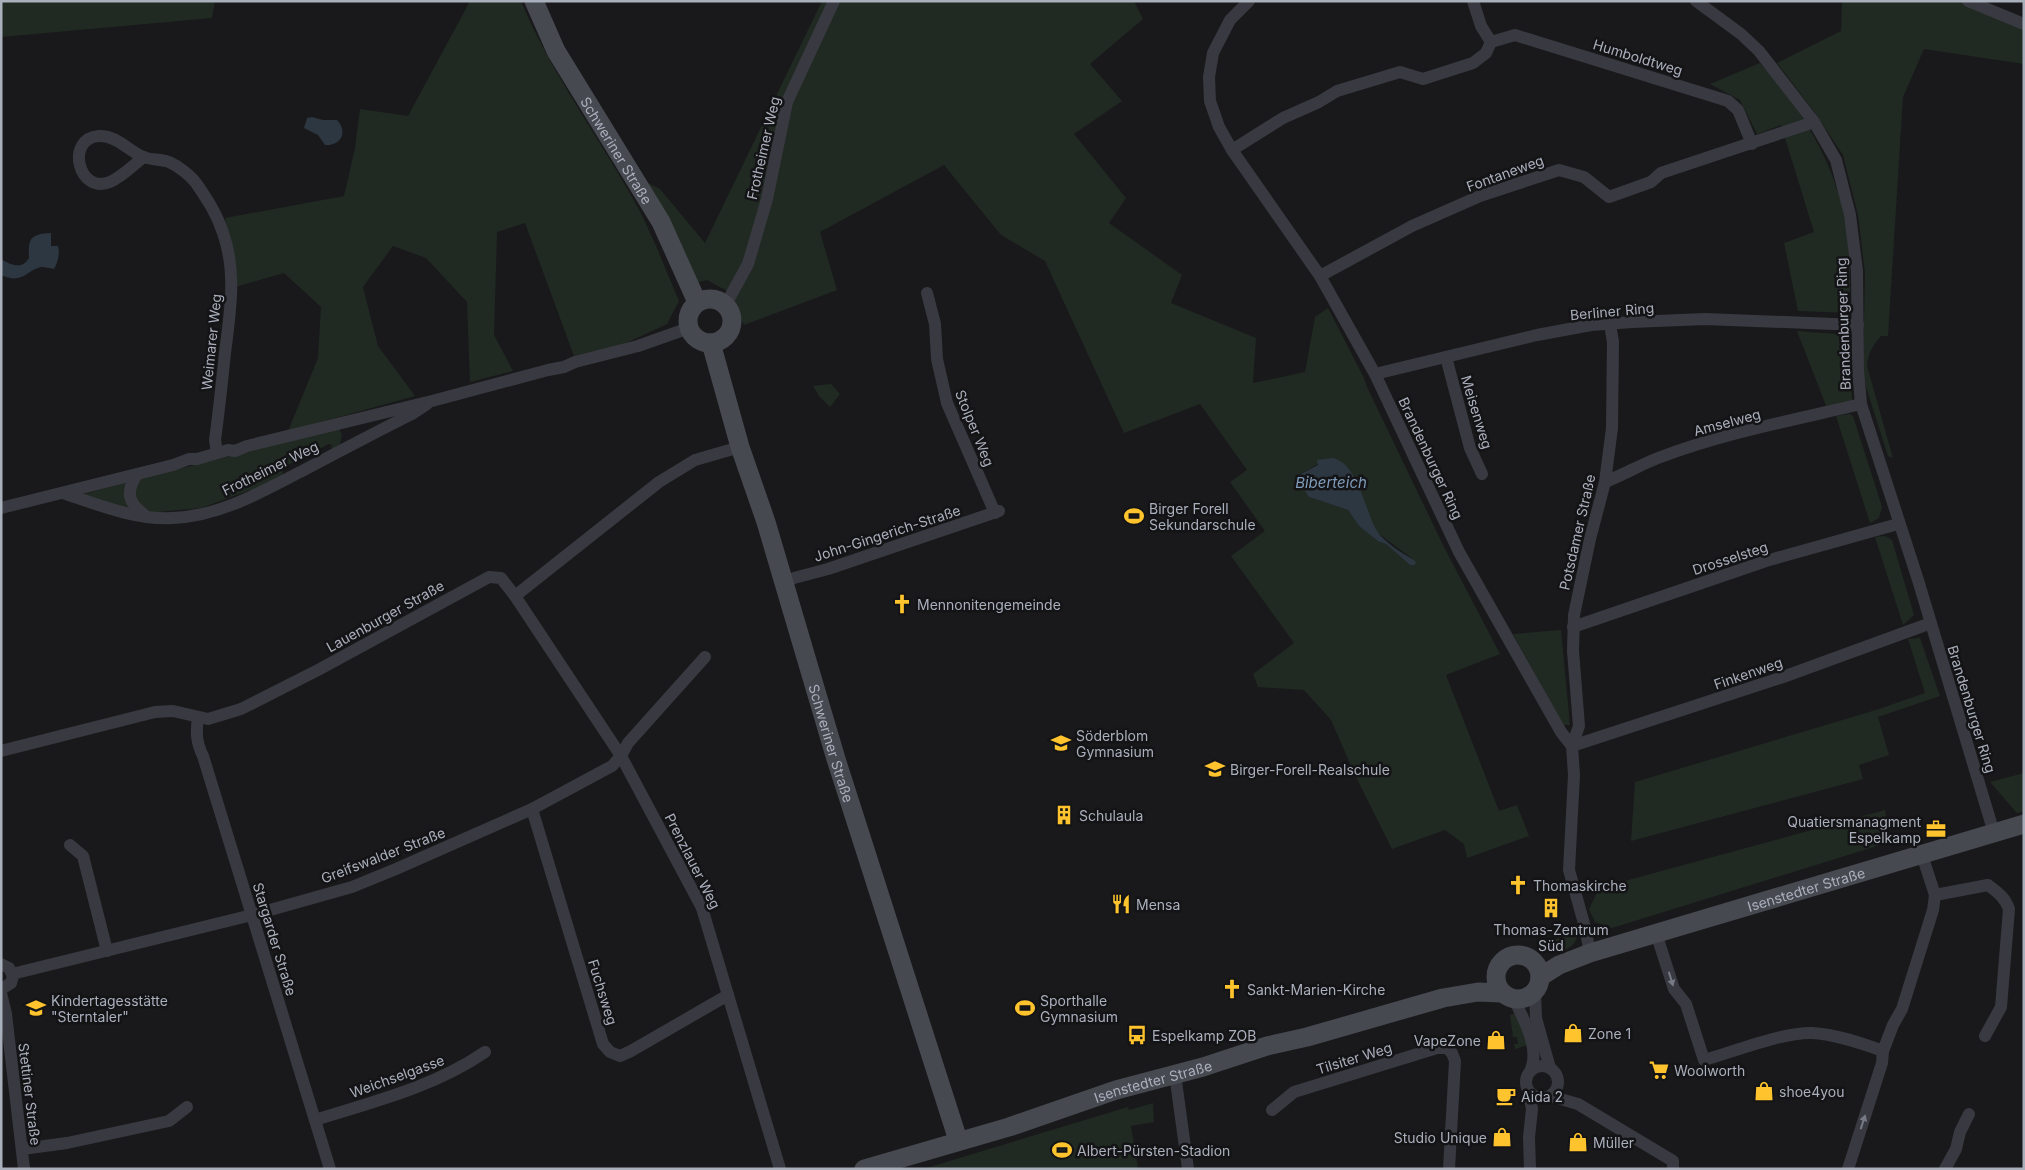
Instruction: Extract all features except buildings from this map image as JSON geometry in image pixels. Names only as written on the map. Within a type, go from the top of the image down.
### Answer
[{"type":"street","name":"Schweriner Straße","points":[[534,1],[556,51],[661,222],[697,302]]},
{"type":"street","name":"Frotheimer Weg","points":[[726,304],[748,264],[767,199],[787,102],[834,1]]},
{"type":"street","name":"Brandenburger Ring","points":[[1249,1],[1230,20],[1212,53],[1209,77],[1210,101],[1219,127],[1232,150],[1320,276],[1375,374],[1459,552],[1561,732],[1572,746]]},
{"type":"street","points":[[1232,150],[1283,118],[1319,102],[1337,91],[1400,72],[1423,79],[1473,63],[1486,53],[1491,42],[1482,26],[1473,1]]},
{"type":"street","name":"Brandenburger Ring","points":[[1696,1],[1741,34],[1775,70],[1814,122],[1836,160],[1850,215],[1857,270],[1858,370],[1861,404],[1994,833]]},
{"type":"street","points":[[1968,1],[2024,24]]},
{"type":"street","name":"Humboldtweg","points":[[1491,42],[1515,35],[1728,101],[1738,110],[1752,144]]},
{"type":"street","name":"Fontaneweg","points":[[1320,276],[1412,226],[1480,196],[1559,170],[1584,176],[1609,197],[1651,182],[1662,173],[1814,122]]},
{"type":"street","name":"Weimarer Weg","points":[[144,158],[109,182],[98,183],[89,180],[82,173],[78,160],[80,149],[88,140],[98,136],[112,139],[144,158],[169,162],[191,177],[210,204],[223,233],[230,264],[232,296],[215,440],[217,453]]},
{"type":"street","name":"Stolper Weg","points":[[927,293],[935,324],[937,359],[947,403],[997,512]]},
{"type":"street","points":[[707,298],[716,298],[726,304],[732,314],[732,324],[728,334],[720,341],[710,343],[697,340],[689,328],[689,314],[697,302],[707,298]]},
{"type":"street","name":"Berliner Ring","points":[[1375,374],[1537,335],[1592,325],[1705,320],[1858,325]]},
{"type":"street","name":"Potsdamer Straße","points":[[1572,746],[1579,726],[1572,651],[1574,615],[1590,539],[1605,482],[1612,428],[1613,342],[1610,324]]},
{"type":"street","name":"Frotheimer Weg","points":[[1,508],[217,453],[235,451],[247,446],[564,367],[575,362],[638,346],[689,328]]},
{"type":"street","name":"Schweriner Straße","points":[[710,343],[740,447],[766,522],[836,759],[958,1140]]},
{"type":"street","name":"Meisenweg","points":[[1446,357],[1470,448],[1482,474]]},
{"type":"street","name":"Frotheimer Weg","points":[[62,493],[119,512],[146,516],[174,518],[205,514],[241,502],[412,414],[432,401]]},
{"type":"street","name":"Amselweg","points":[[1605,482],[1630,472],[1656,458],[1708,441],[1861,404]]},
{"type":"street","points":[[337,424],[346,429],[348,434],[347,447]]},
{"type":"street","points":[[515,596],[658,482],[694,460],[740,447]]},
{"type":"street","points":[[137,474],[129,488],[130,494],[132,503],[146,516]]},
{"type":"street","name":"John-Gingerich-Straße","points":[[784,583],[794,578],[828,569],[997,512]]},
{"type":"street","name":"Drosselsteg","points":[[1573,628],[1766,561],[1898,524]]},
{"type":"street","name":"Lauenburger Straße","points":[[1,751],[155,712],[173,711],[198,718],[217,718],[241,709],[318,670],[488,577],[501,578],[515,596]]},
{"type":"street","name":"Prenzlauer Weg","points":[[515,596],[621,756],[702,908],[780,1169]]},
{"type":"street","name":"Finkenweg","points":[[1572,746],[1784,677],[1930,623]]},
{"type":"street","name":"Greifswalder Straße","points":[[12,974],[252,916],[352,886],[532,809],[612,766],[621,756],[628,743],[705,657]]},
{"type":"street","name":"Stargarder Straße","points":[[198,718],[198,746],[203,756],[330,1169]]},
{"type":"street","points":[[1572,746],[1574,774],[1569,870],[1586,927],[1590,953]]},
{"type":"street","name":"Fuchsweg","points":[[532,809],[603,1044],[610,1052],[620,1056],[631,1051],[728,995]]},
{"type":"street","name":"Isenstedter Straße","points":[[1537,984],[1559,966],[1590,953],[2024,824]]},
{"type":"street","points":[[70,845],[83,856],[107,951]]},
{"type":"street","points":[[1848,1169],[1882,1063],[1883,1051],[1893,1025],[1902,1009],[1933,910],[1935,895],[1922,855]]},
{"type":"street","points":[[1935,895],[1988,885],[2005,899],[2009,909],[2001,1007],[1986,1036]]},
{"type":"street","points":[[1656,933],[1674,989],[1686,1004],[1704,1060],[1788,1035],[1811,1033],[1830,1036],[1883,1051]]},
{"type":"street","name":"Isenstedter Straße","points":[[1531,960],[1590,953]]},
{"type":"street","points":[[1531,1164],[1529,1137],[1532,1109],[1525,1080],[1534,1063],[1533,1048],[1525,1021],[1496,981],[1498,969],[1504,960],[1512,956],[1523,956],[1537,966],[1536,1018],[1550,1068]]},
{"type":"street","points":[[1,964],[10,968],[12,974],[11,983],[1,991]]},
{"type":"street","name":"Isenstedter Straße","points":[[1443,998],[1480,981],[1498,969]]},
{"type":"street","points":[[1508,996],[1528,997],[1537,984]]},
{"type":"street","name":"Stettiner Straße","points":[[1,991],[6,1014],[24,1169]]},
{"type":"street","name":"Isenstedter Straße","points":[[864,1169],[958,1140],[1009,1127],[1116,1090],[1443,998],[1478,992],[1508,996]]},
{"type":"street","name":"Tilsiter Weg","points":[[1272,1110],[1294,1092],[1437,1048],[1447,1048],[1452,1053],[1455,1061],[1449,1169]]},
{"type":"street","name":"Weichselgasse","points":[[315,1120],[400,1094],[457,1070],[485,1052]]},
{"type":"street","points":[[1531,1069],[1537,1066],[1550,1068],[1555,1072],[1558,1084],[1564,1091],[1574,1097],[1578,1104]]},
{"type":"street","points":[[1175,1074],[1188,1169]]},
{"type":"street","points":[[1531,1164],[1537,1138],[1539,1111],[1547,1097],[1556,1089],[1558,1084]]},
{"type":"street","points":[[1529,1093],[1534,1097],[1547,1097],[1578,1104],[1673,1161],[1673,1169]]},
{"type":"street","points":[[22,1149],[67,1143],[169,1121],[187,1107]]},
{"type":"street","points":[[1945,1169],[1956,1149],[1960,1132],[1969,1114]]},
{"type":"shaded area","points":[[1,1],[215,1],[212,18],[1,37]]},
{"type":"shaded area","points":[[470,1],[521,1],[545,52],[639,210],[679,301],[667,324],[622,345],[574,356],[525,223],[497,232],[494,335],[513,371],[470,382],[467,302],[426,258],[393,246],[363,287],[378,346],[415,396],[288,431],[318,358],[321,307],[284,273],[235,287],[225,218],[344,196],[355,148],[360,109],[408,116]]},
{"type":"shaded area","points":[[822,1],[1134,1],[1143,19],[1090,64],[1122,101],[1074,134],[1126,198],[1109,223],[1182,275],[1171,303],[1256,338],[1253,383],[1305,372],[1315,317],[1328,308],[1364,378],[1444,547],[1500,654],[1446,675],[1499,811],[1517,805],[1529,836],[1467,858],[1464,844],[1445,830],[1392,849],[1355,775],[1331,720],[1304,690],[1258,687],[1253,674],[1294,643],[1231,556],[1265,531],[1230,482],[1247,470],[1200,404],[1124,433],[1045,261],[1001,235],[944,165],[820,232],[837,290],[744,325],[729,292],[707,280],[695,283],[646,182],[660,189],[705,243]],"holes":[[[1318,464],[1378,533],[1414,560],[1410,565],[1386,544],[1379,542],[1359,526],[1348,510],[1309,497],[1297,476]]]},
{"type":"shaded area","points":[[1842,1],[1961,1],[2024,26],[2024,64],[1924,49],[1903,97],[1888,336],[1881,336],[1876,343],[1870,353],[1867,366],[1893,458],[1888,456],[1866,387],[1863,370],[1865,273],[1858,215],[1843,155],[1813,110],[1777,63],[1841,31]]},
{"type":"shaded area","points":[[1760,63],[1802,117],[1814,136],[1833,176],[1847,231],[1850,266],[1850,313],[1798,311],[1784,243],[1814,232],[1781,125],[1757,134],[1740,100],[1710,84]]},
{"type":"shaded area","points":[[1797,331],[1849,335],[1852,401],[1827,408]]},
{"type":"shaded area","points":[[831,384],[840,394],[830,407],[819,396],[813,386]]},
{"type":"shaded area","points":[[1850,414],[1853,416],[1882,507],[1879,518],[1870,523],[1836,416]]},
{"type":"shaded area","points":[[339,429],[342,434],[340,445],[330,452],[332,445],[329,444],[284,467],[282,478],[255,492],[250,490],[201,508],[147,513],[137,503],[134,485],[139,479]]},
{"type":"shaded area","points":[[129,482],[134,511],[79,495]]},
{"type":"shaded area","points":[[1885,536],[1892,540],[1914,615],[1903,625],[1875,537]]},
{"type":"shaded area","points":[[1561,630],[1570,725],[1563,725],[1513,634]]},
{"type":"shaded area","points":[[1920,638],[1940,696],[1878,717],[1889,755],[1859,765],[1863,779],[1631,841],[1635,782],[1876,710],[1925,693],[1908,639]]},
{"type":"shaded area","points":[[2024,773],[2024,811],[2017,813],[1990,782]]},
{"type":"shaded area","points":[[1885,810],[1890,842],[1612,928],[1595,922],[1589,909],[1599,888]]},
{"type":"shaded area","points":[[1578,933],[1574,943],[1568,949],[1548,953],[1545,942]]},
{"type":"shaded area","points":[[1516,1013],[1528,1045],[1515,1049],[1514,1044],[1518,1044],[1517,1037],[1513,1037],[1510,1015]]},
{"type":"shaded area","name":"Albert-Pürsten-Stadion","points":[[1153,1103],[1154,1122],[1131,1126],[1138,1169],[923,1169],[1128,1107],[1129,1110]]},
{"type":"water","points":[[312,117],[323,120],[337,120],[342,130],[339,141],[325,145],[318,135],[304,128],[307,118]]},
{"type":"water","points":[[51,233],[51,246],[58,246],[59,249],[57,264],[54,269],[41,267],[19,278],[8,278],[1,275],[1,259],[16,265],[23,264],[29,258],[29,246],[32,239],[35,236]]},
{"type":"water","name":"Biberteich","points":[[1332,458],[1348,468],[1360,489],[1373,523],[1380,535],[1389,544],[1414,560],[1416,563],[1414,565],[1410,565],[1386,544],[1379,542],[1359,526],[1348,510],[1309,497],[1297,476],[1318,465],[1317,460]]},
{"type":"place","name":"Birger Forell Sekundarschule","points":[[1134,516]]},
{"type":"place","name":"Mennonitengemeinde","points":[[902,604]]},
{"type":"place","name":"Söderblom Gymnasium","points":[[1061,743]]},
{"type":"place","name":"Birger-Forell-Realschule","points":[[1215,769]]},
{"type":"place","name":"Schulaula","points":[[1064,815]]},
{"type":"place","name":"Quatiersmanagment Espelkamp","points":[[1936,829]]},
{"type":"place","name":"Thomaskirche","points":[[1518,885]]},
{"type":"place","name":"Mensa","points":[[1121,904]]},
{"type":"place","name":"Thomas-Zentrum Süd","points":[[1551,908]]},
{"type":"place","name":"Sankt-Marien-Kirche","points":[[1232,989]]},
{"type":"place","name":"Kindertagesstätte \"Sterntaler\"","points":[[36,1008]]},
{"type":"place","name":"Sporthalle Gymnasium","points":[[1025,1008]]},
{"type":"place","name":"Zone 1","points":[[1573,1033]]},
{"type":"place","name":"Espelkamp ZOB","points":[[1137,1035]]},
{"type":"place","name":"VapeZone","points":[[1496,1040]]},
{"type":"place","name":"Woolworth","points":[[1659,1070]]},
{"type":"place","name":"shoe4you","points":[[1764,1091]]},
{"type":"place","name":"Aida 2","points":[[1506,1096]]},
{"type":"place","name":"Studio Unique","points":[[1502,1137]]},
{"type":"place","name":"Müller","points":[[1578,1142]]},
{"type":"place","name":"Albert-Pürsten-Stadion","points":[[1062,1150]]}]
